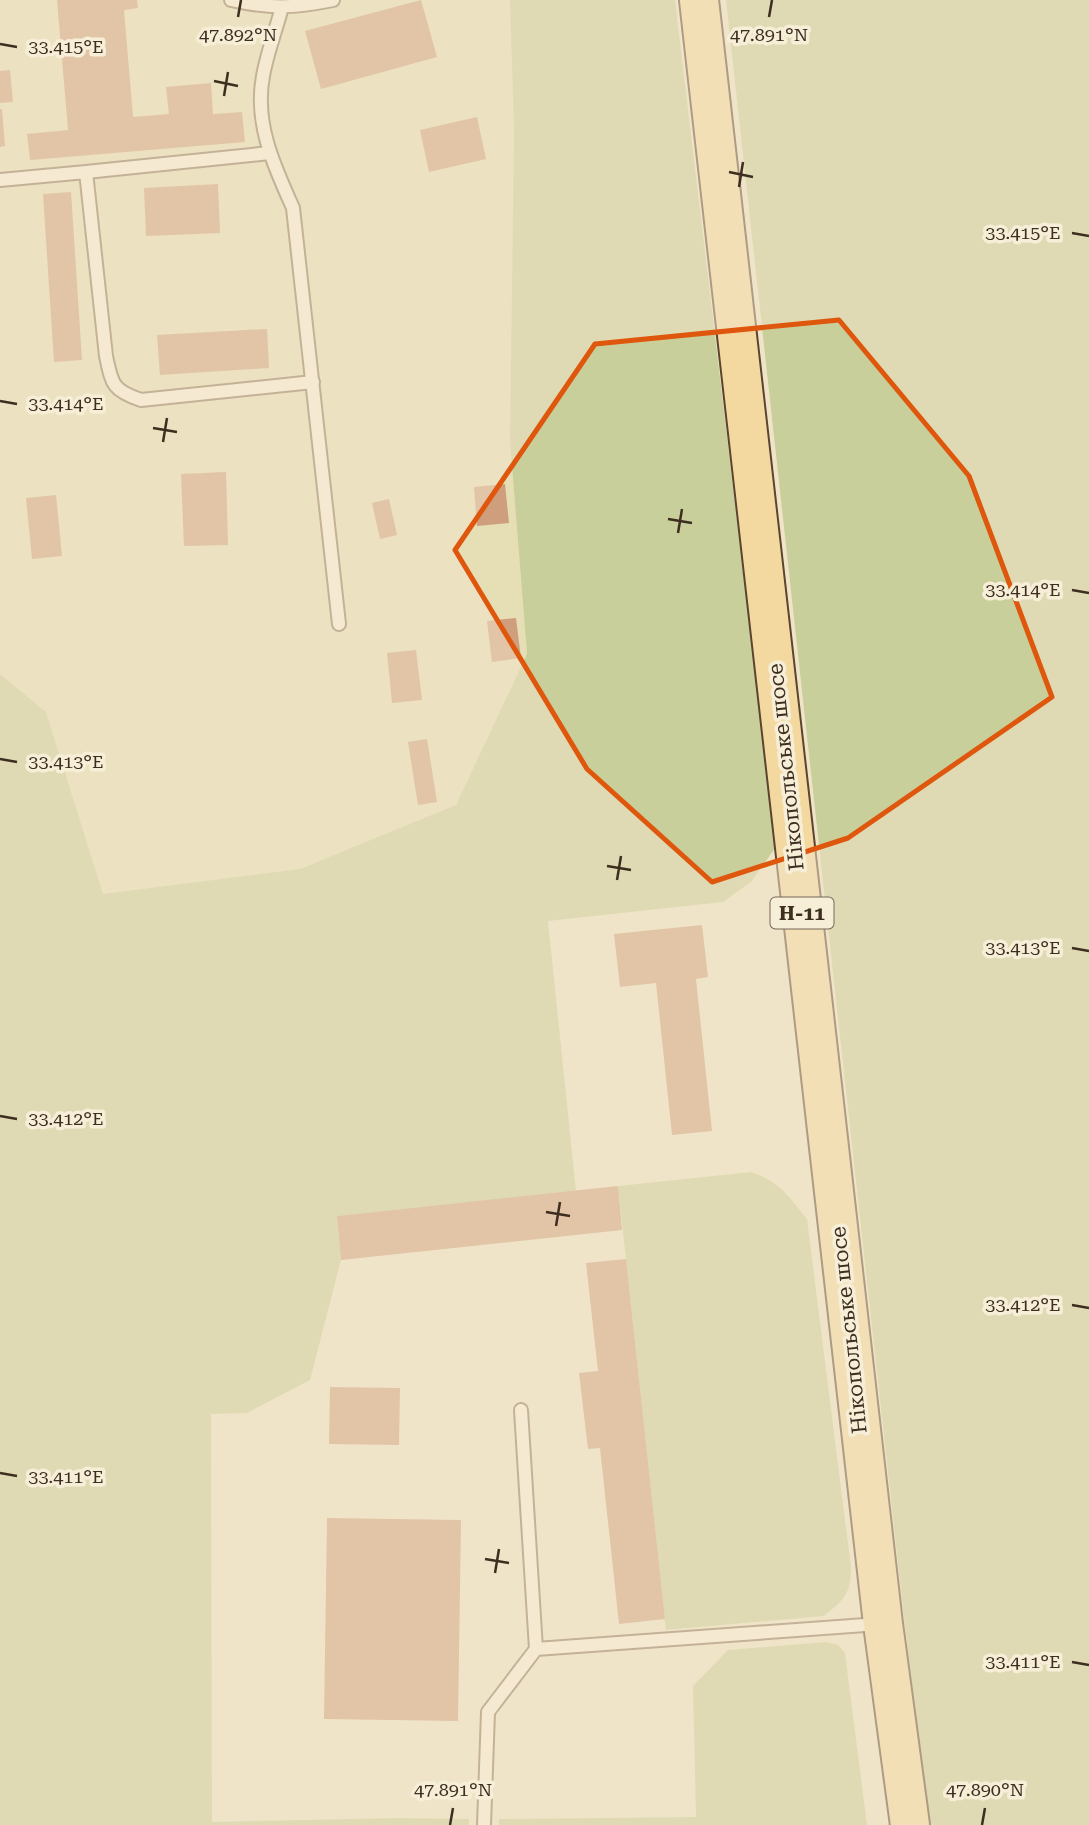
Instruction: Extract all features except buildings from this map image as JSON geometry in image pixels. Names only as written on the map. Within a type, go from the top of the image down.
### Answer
[{"type":"main road","name":"Нікопольське шосе","points":[[699,0],[883,1624],[910,1825]]},
{"type":"lane","points":[[231,0],[264,7],[296,8],[333,0]]},
{"type":"lane","points":[[282,7],[263,78],[261,107],[265,138],[293,208],[339,624]]},
{"type":"lane","points":[[0,180],[270,153]]},
{"type":"lane","points":[[86,172],[106,356],[112,381],[123,394],[141,400],[313,382]]},
{"type":"lane","points":[[484,1825],[488,1712],[537,1649],[521,1410]]},
{"type":"lane","points":[[537,1649],[883,1624]]},
{"type":"highlighted area","points":[[839,320],[969,476],[1052,697],[848,838],[712,882],[587,769],[455,550],[595,344]]},
{"type":"shaded area","points":[[0,0],[510,0],[514,131],[510,441],[527,655],[456,805],[300,869],[103,894],[46,712],[0,674]]},
{"type":"green space","points":[[510,0],[675,0],[776,847],[751,882],[723,902],[548,921],[576,1191],[337,1216],[341,1260],[310,1380],[247,1413],[211,1414],[212,1822],[399,1818],[469,1819],[469,1825],[0,1825],[0,674],[46,712],[103,894],[300,869],[456,805],[527,654],[510,441],[514,131]]},
{"type":"green space","points":[[726,0],[1089,0],[1089,1825],[929,1825]]},
{"type":"green space","points":[[751,1172],[777,1185],[807,1219],[851,1567],[850,1584],[841,1601],[824,1616],[666,1630],[618,1186]]},
{"type":"green space","points":[[826,1642],[838,1645],[845,1653],[867,1825],[499,1825],[499,1819],[696,1817],[693,1686],[728,1650]]}]
